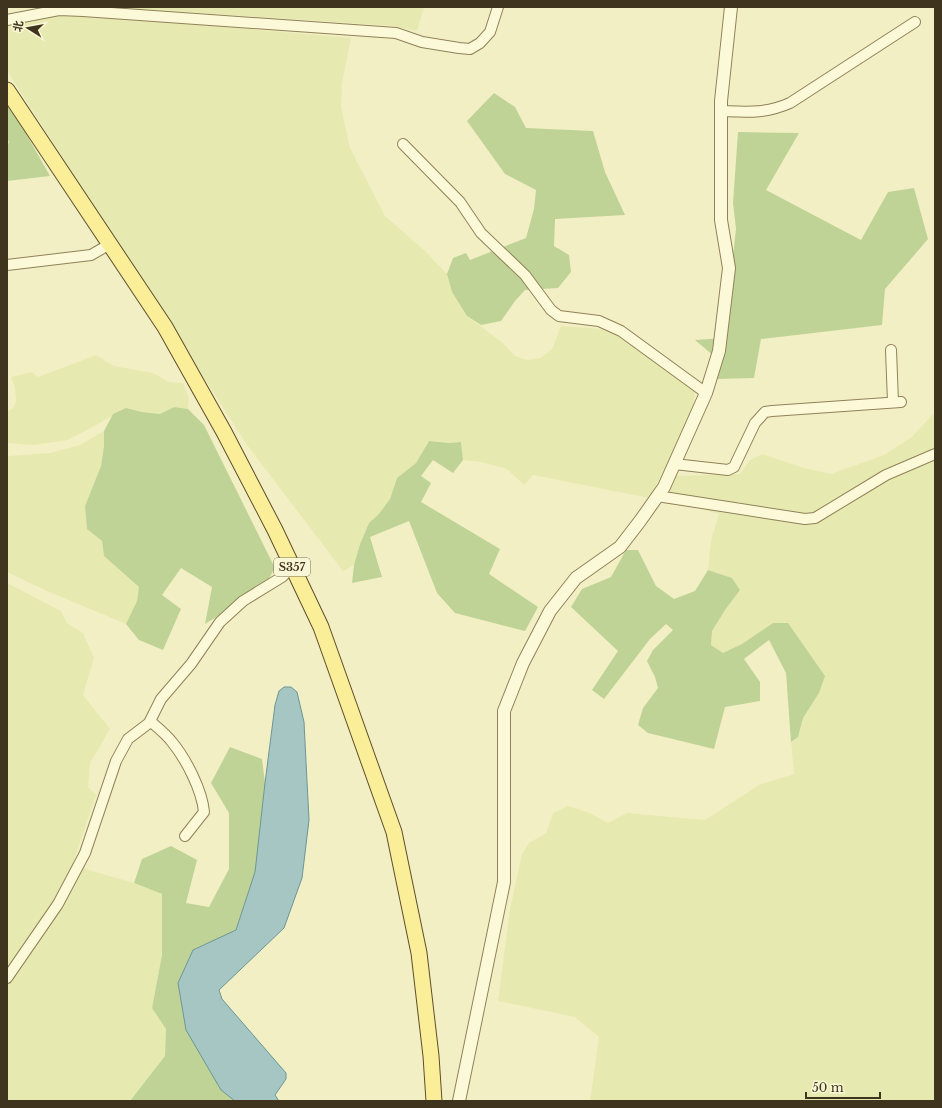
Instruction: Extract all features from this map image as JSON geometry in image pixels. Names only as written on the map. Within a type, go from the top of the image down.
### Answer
[{"type":"main road","name":"S357","points":[[7,90],[166,327],[275,530],[321,627],[394,832],[419,953],[431,1056],[434,1101]]},
{"type":"street","points":[[7,20],[59,10],[83,11],[396,33],[422,42],[470,49],[480,43],[490,32],[498,7]]},
{"type":"street","points":[[459,1101],[504,882],[504,711],[523,663],[550,611],[576,578],[620,547],[664,487],[706,393],[719,351],[729,268],[721,220],[721,111],[731,7]]},
{"type":"street","points":[[721,111],[754,113],[778,108],[790,103],[915,22]]},
{"type":"street","points":[[403,144],[460,202],[481,233],[525,275],[551,310],[559,316],[599,321],[622,331],[706,393]]},
{"type":"street","points":[[7,265],[91,256],[110,244]]},
{"type":"street","points":[[674,464],[728,470],[734,467],[755,423],[765,412],[897,402],[891,350]]},
{"type":"street","points":[[657,496],[805,520],[815,518],[886,475],[935,454]]},
{"type":"street","points":[[7,978],[58,904],[85,853],[116,761],[128,739],[149,723],[161,699],[191,664],[220,622],[243,601],[282,577],[292,567]]},
{"type":"street","points":[[150,720],[172,742],[188,766],[198,789],[204,812],[185,836]]},
{"type":"green space","points":[[108,7],[424,7],[417,31],[394,26]]},
{"type":"green space","points":[[66,15],[351,38],[342,83],[341,106],[350,148],[385,216],[425,251],[447,274],[452,292],[467,316],[503,343],[515,356],[528,360],[541,358],[552,349],[561,326],[604,329],[618,336],[695,392],[693,406],[672,457],[649,498],[533,475],[524,485],[507,469],[481,462],[463,460],[461,442],[449,443],[429,441],[416,463],[397,478],[390,499],[379,514],[369,523],[360,544],[354,565],[343,571],[247,445],[7,71],[7,26]]},
{"type":"green space","points":[[494,93],[515,107],[526,128],[593,131],[605,172],[625,215],[555,219],[554,246],[569,255],[571,272],[558,288],[525,290],[501,321],[481,325],[467,316],[452,292],[447,274],[453,258],[466,253],[470,260],[526,238],[534,209],[536,190],[505,174],[467,121]]},
{"type":"green space","points":[[11,107],[50,176],[7,181],[7,144],[9,143],[7,137],[7,108]]},
{"type":"green space","points":[[738,132],[799,133],[766,190],[861,240],[888,192],[914,188],[928,239],[885,289],[882,325],[761,339],[754,378],[717,379],[721,362],[695,340],[724,338],[736,229],[733,203]]},
{"type":"green space","points":[[96,355],[114,366],[153,373],[169,382],[183,383],[189,398],[188,409],[174,407],[160,414],[126,408],[68,440],[34,445],[7,443],[7,412],[12,409],[16,402],[15,389],[11,377],[32,372],[38,377]]},
{"type":"green space","points":[[174,407],[188,409],[204,425],[275,568],[264,587],[205,624],[212,587],[181,568],[162,595],[181,609],[163,650],[139,640],[126,624],[137,601],[139,587],[104,556],[102,541],[87,529],[85,506],[101,466],[104,446],[104,431],[113,414],[126,408],[160,414]]},
{"type":"green space","points":[[935,414],[935,1101],[590,1101],[599,1037],[575,1017],[498,1001],[510,909],[522,854],[529,843],[546,833],[553,813],[568,806],[590,813],[608,823],[627,813],[705,820],[759,785],[794,774],[791,742],[798,737],[803,718],[819,693],[773,623],[742,644],[723,654],[711,645],[712,631],[724,610],[740,590],[732,578],[708,570],[711,540],[719,514],[683,504],[670,494],[673,476],[740,474],[750,460],[762,454],[804,468],[831,474],[884,455],[913,436],[931,416]]},
{"type":"green space","points":[[104,431],[104,446],[101,466],[85,506],[87,529],[102,541],[104,556],[139,587],[137,601],[126,624],[47,591],[7,572],[7,456],[50,453],[80,445]]},
{"type":"green space","points":[[429,441],[449,443],[461,442],[463,460],[453,473],[433,460],[421,476],[431,483],[421,502],[500,549],[489,574],[538,607],[525,631],[455,613],[437,593],[409,521],[370,537],[382,577],[352,583],[354,565],[360,544],[369,523],[379,514],[390,499],[397,478],[416,463]]},
{"type":"green space","points":[[626,550],[638,550],[656,586],[674,599],[695,591],[708,570],[732,578],[740,590],[712,631],[711,645],[723,653],[742,644],[773,623],[788,623],[825,676],[819,693],[803,718],[798,737],[791,742],[786,673],[769,640],[744,659],[760,682],[760,701],[725,707],[714,749],[648,733],[638,725],[643,708],[658,688],[655,677],[647,661],[653,650],[673,630],[666,624],[650,639],[604,699],[592,690],[618,651],[571,607],[582,589],[611,577]]},
{"type":"green space","points":[[7,583],[61,611],[67,623],[83,633],[94,658],[83,695],[110,729],[90,763],[88,787],[96,795],[73,863],[92,871],[134,883],[162,894],[162,955],[152,1008],[166,1029],[165,1056],[130,1101],[7,1101]]},
{"type":"green space","points":[[230,747],[262,759],[265,783],[255,872],[236,930],[193,950],[221,1090],[235,1101],[130,1101],[165,1056],[166,1029],[152,1008],[162,955],[162,894],[134,883],[142,859],[171,846],[197,860],[186,903],[209,907],[229,869],[229,813],[211,783]]},
{"type":"water","points":[[284,687],[291,687],[297,692],[304,722],[309,820],[302,878],[284,928],[219,990],[222,999],[286,1073],[286,1079],[275,1095],[279,1101],[235,1101],[221,1090],[186,1030],[178,983],[193,950],[236,930],[255,872],[275,705],[279,691]]}]
